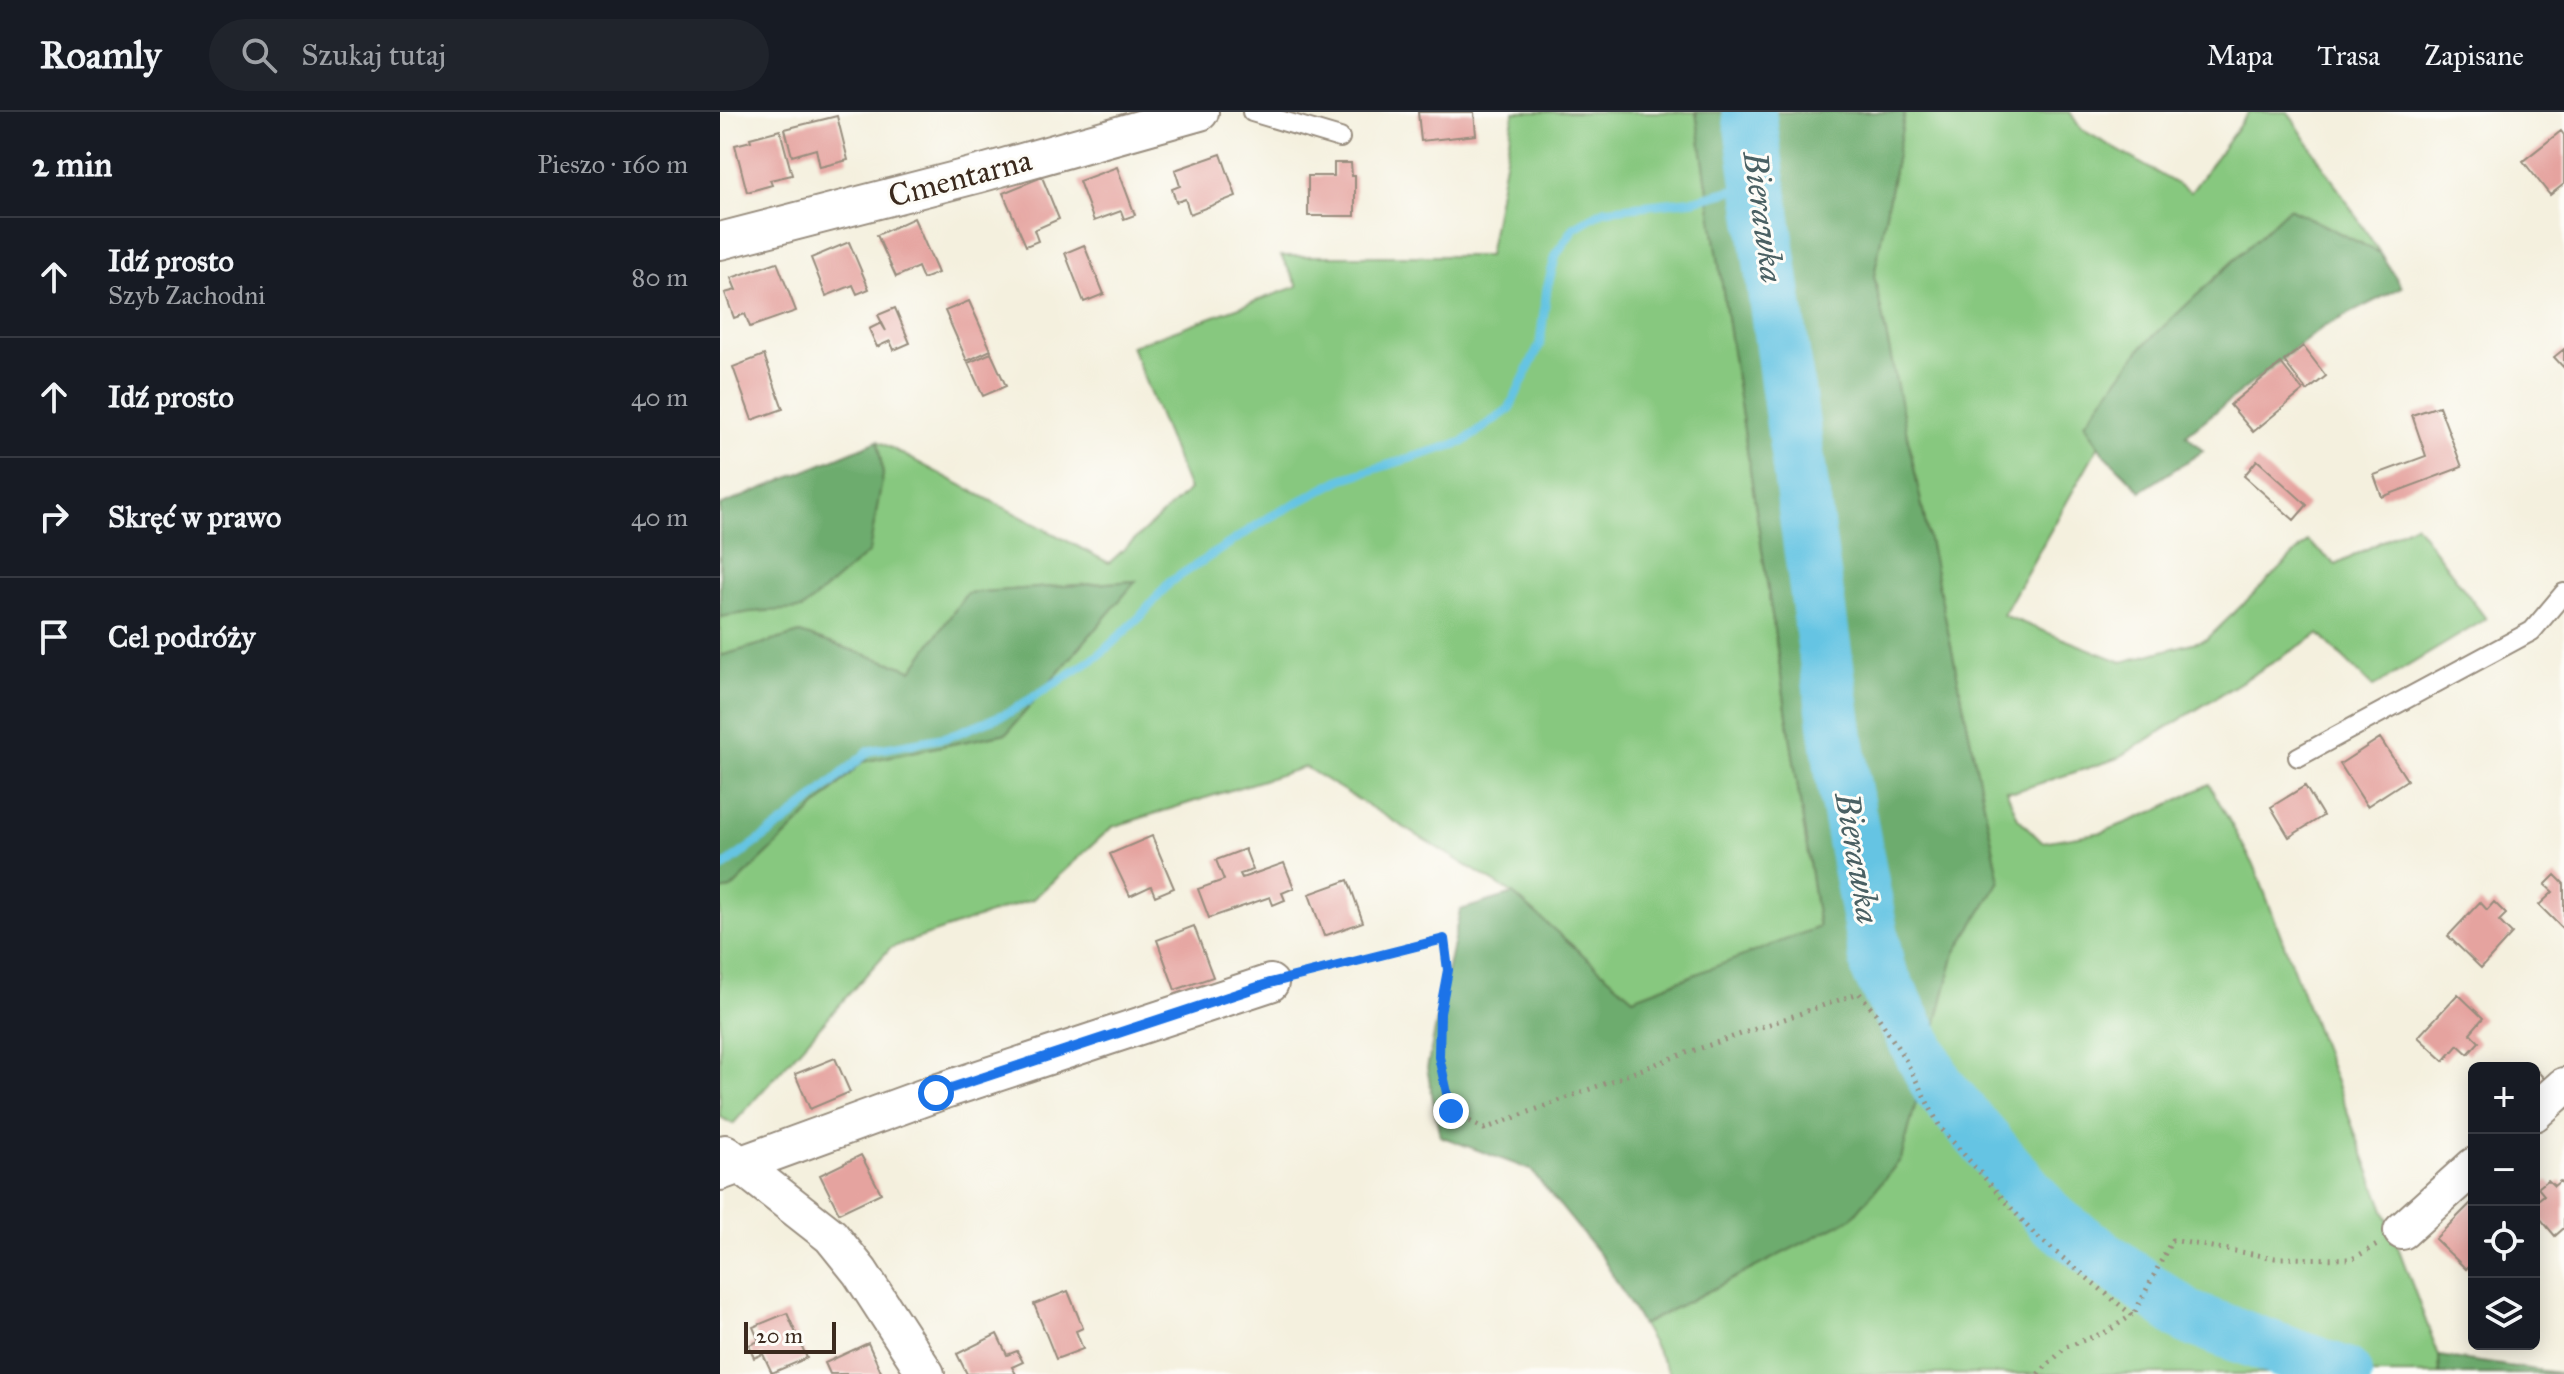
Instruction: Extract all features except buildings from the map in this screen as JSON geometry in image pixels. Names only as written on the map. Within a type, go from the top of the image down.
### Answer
[{"type":"street","name":"Cmentarna","points":[[720,241],[979,174],[1200,112]]},
{"type":"street","points":[[727,1162],[1270,983]]},
{"type":"street","points":[[2540,1108],[2564,1086]]},
{"type":"street","points":[[727,1162],[817,1223],[845,1251],[926,1374]]},
{"type":"street","points":[[2402,1231],[2468,1171]]},
{"type":"lane","points":[[1252,112],[1340,138]]},
{"type":"lane","points":[[2298,757],[2532,631],[2564,593]]},
{"type":"path","points":[[1270,983],[1444,939],[1448,970],[1440,1013],[1439,1057],[1451,1111],[1484,1129],[1672,1058],[1859,993],[1905,1059],[1940,1127],[2034,1234],[2132,1315]]},
{"type":"path","points":[[2038,1374],[2066,1347],[2108,1331],[2132,1315],[2172,1240],[2275,1258],[2352,1259],[2402,1231]]},
{"type":"green space","points":[[1514,112],[1696,112],[1819,928],[1633,999],[1513,894],[1305,767],[1112,827],[1033,899],[890,948],[733,1124],[720,1117],[720,891],[731,889],[862,762],[1007,733],[1135,581],[967,593],[912,670],[800,633],[720,656],[720,617],[751,612],[883,475],[878,441],[1109,563],[1189,490],[1131,346],[1298,286],[1281,256],[1488,256]]},
{"type":"green space","points":[[1696,112],[1905,112],[1874,276],[2000,881],[1955,953],[1901,1159],[1852,1218],[1642,1325],[1602,1257],[1531,1170],[1440,1136],[1427,1068],[1460,910],[1513,894],[1633,998],[1819,927]]},
{"type":"green space","points":[[1905,112],[2070,112],[2081,129],[2191,192],[2249,112],[2288,112],[2380,253],[2289,208],[2085,423],[2099,445],[2003,615],[2122,662],[2207,639],[2308,541],[2336,565],[2415,524],[2486,619],[2373,687],[2319,634],[2116,759],[2016,791],[2006,790],[2018,818],[2042,842],[2103,832],[2160,809],[2209,784],[2255,867],[2439,1356],[2440,1374],[1670,1374],[1642,1325],[1851,1218],[1901,1159],[1955,953],[2000,881],[1874,276]]},
{"type":"green space","points":[[2289,208],[2380,253],[2402,287],[2323,327],[2186,435],[2203,451],[2141,491],[2103,453],[2085,423],[2141,348]]},
{"type":"green space","points":[[878,441],[883,475],[869,552],[802,609],[720,617],[720,506]]},
{"type":"green space","points":[[1136,581],[1007,733],[862,762],[731,889],[720,891],[720,656],[800,633],[912,670],[967,593]]},
{"type":"green space","points":[[2439,1356],[2564,1374],[2440,1374]]},
{"type":"waterway","name":"Bierawka","points":[[1749,112],[1843,780],[1878,969],[1938,1086],[2052,1220],[2187,1317],[2345,1374]]},
{"type":"waterway","points":[[720,869],[789,819],[869,751],[947,737],[1010,712],[1098,656],[1140,617],[1170,582],[1270,517],[1342,479],[1463,442],[1509,409],[1540,344],[1547,288],[1556,255],[1574,228],[1604,210],[1695,200],[1759,183]]},
{"type":"route","points":[[936,1093],[1270,983],[1444,939],[1448,970],[1440,1013],[1439,1057],[1451,1111]]}]
